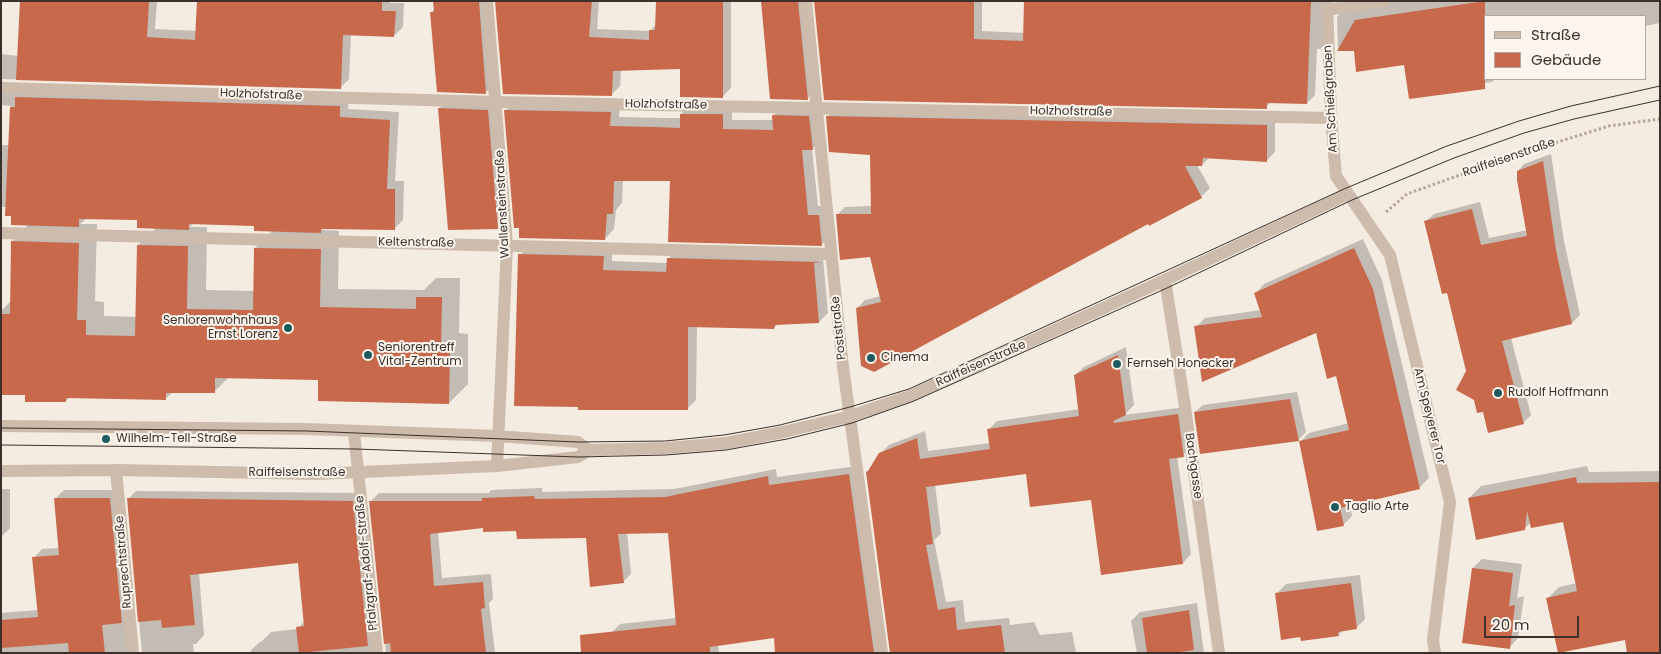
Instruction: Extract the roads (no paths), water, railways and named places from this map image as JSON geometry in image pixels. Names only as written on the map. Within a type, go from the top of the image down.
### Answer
[{"type":"street","name":"Wallensteinstraße","points":[[487,1],[497,102],[507,246],[497,466]]},
{"type":"street","name":"Poststraße","points":[[806,1],[842,359],[882,653]]},
{"type":"street","points":[[1327,6],[1384,1]]},
{"type":"street","name":"Am Schießgraben","points":[[1327,6],[1331,118],[1336,176],[1348,194]]},
{"type":"street","name":"Holzhofstraße","points":[[1,88],[497,102],[1331,118]]},
{"type":"street","name":"Am Speyerer Tor","points":[[1348,194],[1390,255],[1450,502],[1433,640],[1435,653]]},
{"type":"street","name":"Raiffeisenstraße","points":[[1,471],[116,470],[317,474],[497,466],[578,457],[590,450],[667,448],[726,443],[783,432],[851,416],[910,396],[1348,194]]},
{"type":"street","name":"Keltenstraße","points":[[1,233],[831,254]]},
{"type":"street","name":"Bachgasse","points":[[1165,280],[1184,400],[1219,653]]},
{"type":"street","name":"Raiffeisenstraße","points":[[1,426],[307,429],[497,436],[578,442],[590,450]]},
{"type":"street","name":"Pfalzgraf-Adolf-Straße","points":[[354,432],[377,653]]},
{"type":"street","name":"Ruprechtstraße","points":[[116,470],[133,653]]},
{"type":"tram line","points":[[1,428],[307,431],[578,442],[665,441],[724,435],[780,425],[909,389],[1344,189],[1447,146],[1519,121],[1571,106],[1660,86]]},
{"type":"tram line","points":[[1,445],[356,449],[578,457],[666,455],[726,450],[787,439],[852,423],[914,401],[1167,288],[1352,200],[1454,158],[1524,133],[1574,119],[1660,100]]},
{"type":"place","name":"Seniorenwohnhaus Ernst Lorenz","points":[[288,328]]},
{"type":"place","name":"Seniorentreff Vital-Zentrum","points":[[368,355]]},
{"type":"place","name":"Cinema","points":[[871,358]]},
{"type":"place","name":"Fernseh Honecker","points":[[1117,364]]},
{"type":"place","name":"Rudolf Hoffmann","points":[[1498,393]]},
{"type":"place","name":"Wilhelm-Tell-Straße","points":[[106,439]]},
{"type":"place","name":"Taglio Arte","points":[[1335,507]]}]
